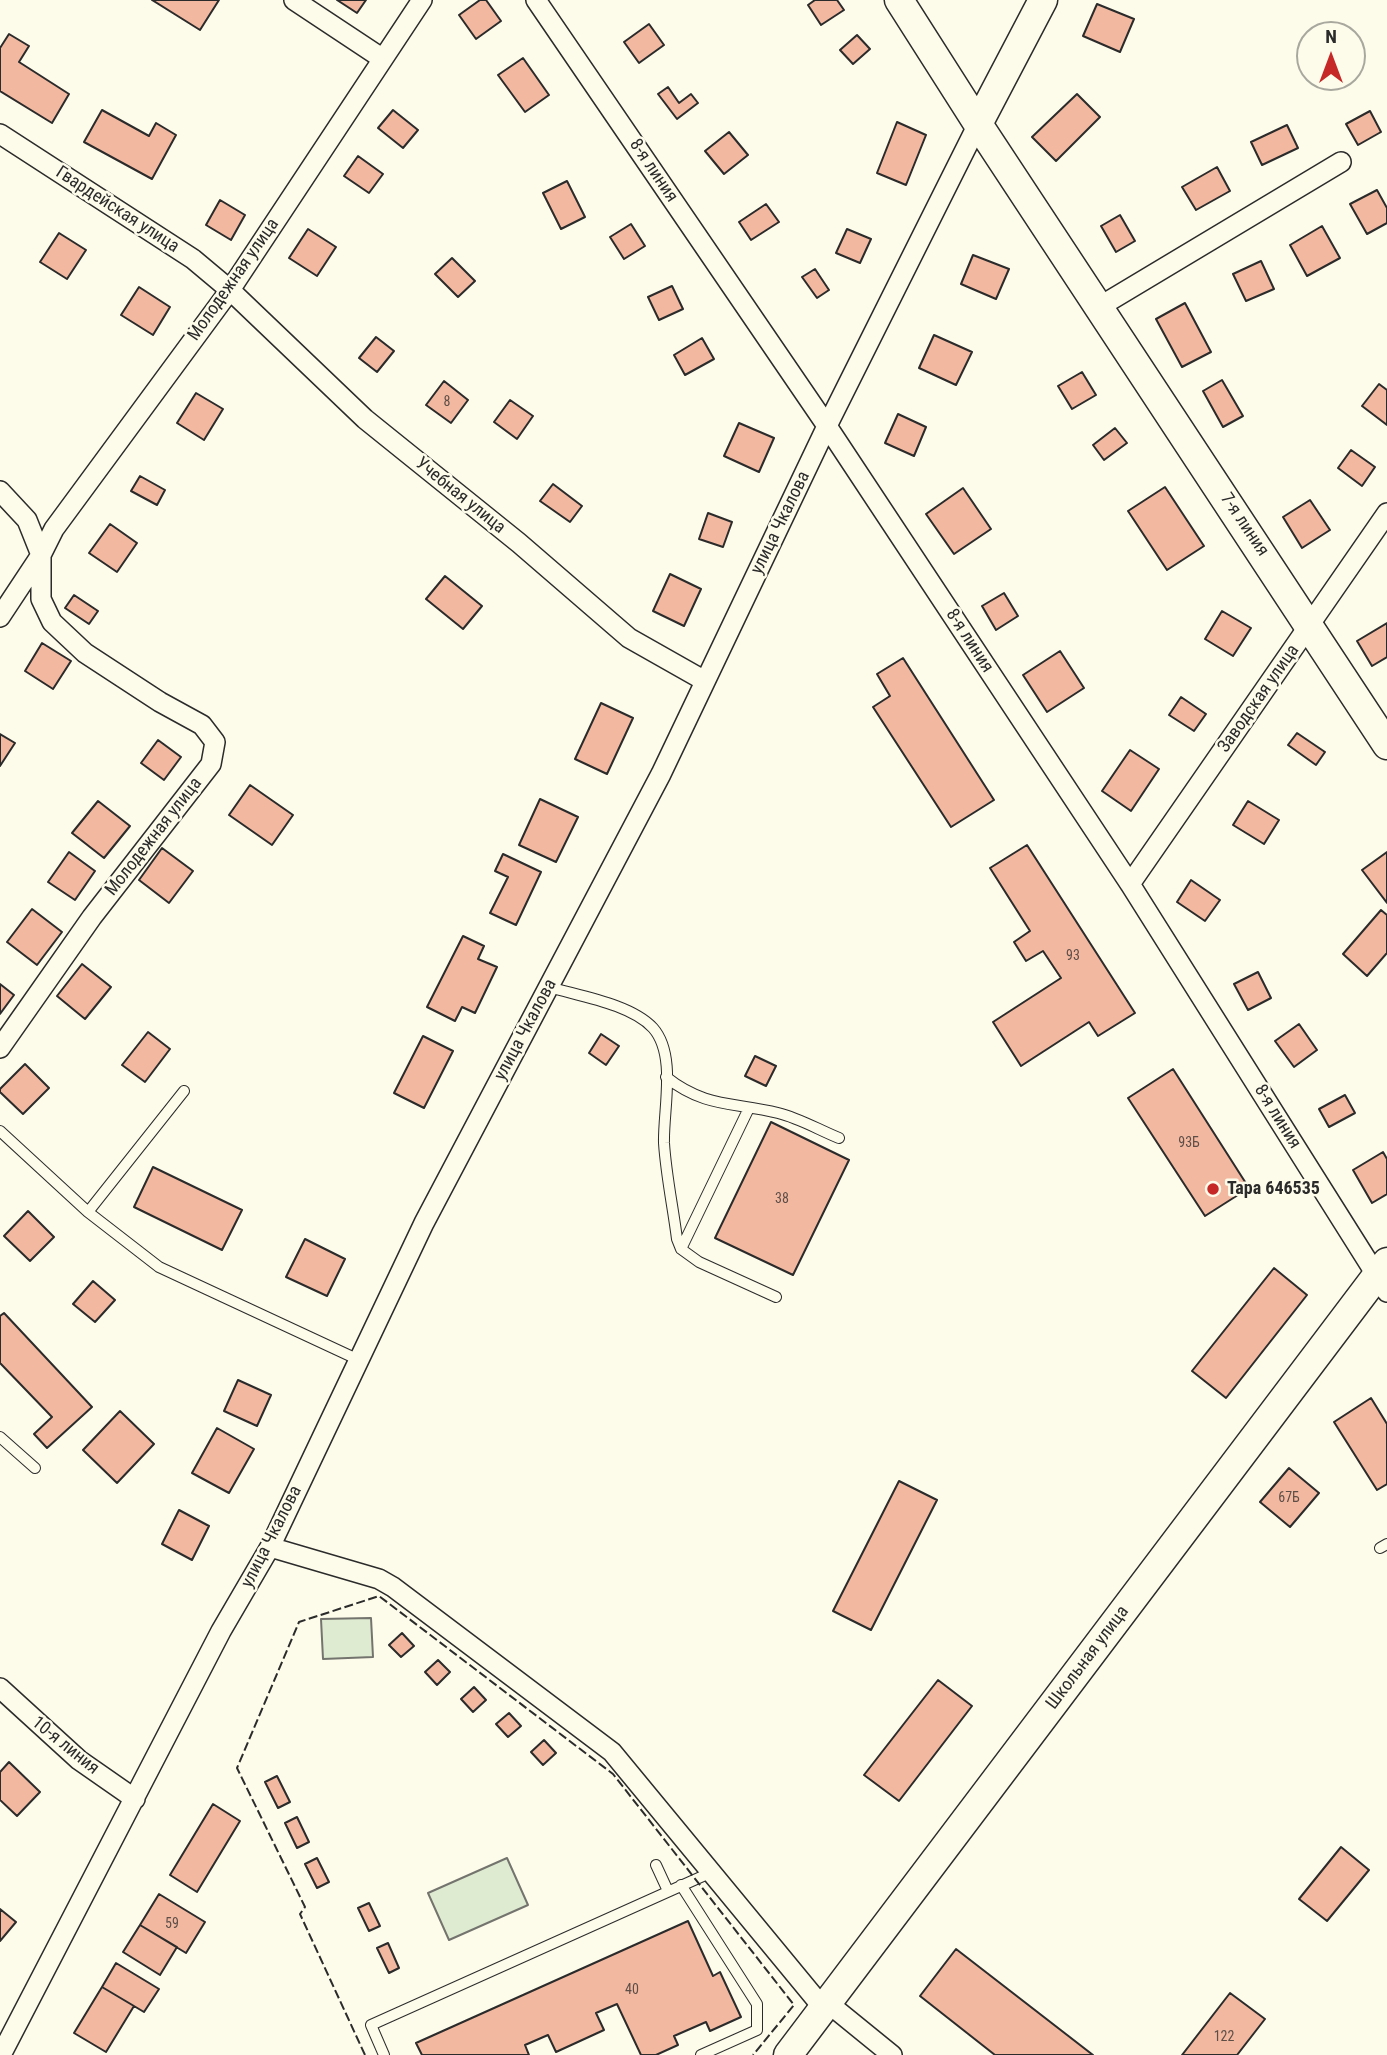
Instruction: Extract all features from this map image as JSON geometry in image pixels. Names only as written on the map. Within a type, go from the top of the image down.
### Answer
[{"type":"main road","name":"7-я линия","points":[[898,0],[1387,745]]},
{"type":"main road","name":"улица Чкалова","points":[[978,124],[1043,0]]},
{"type":"main road","name":"Школьная улица","points":[[788,2055],[1384,1276]]},
{"type":"street","points":[[294,0],[383,59]]},
{"type":"street","name":"Молодежная улица","points":[[0,617],[41,555],[54,529],[230,290],[422,0]]},
{"type":"street","name":"8-я линия","points":[[536,0],[827,426],[1130,884],[1384,1276]]},
{"type":"street","name":"улица Чкалова","points":[[4,2051],[221,1632],[270,1547],[424,1223],[660,774],[827,426],[978,124]]},
{"type":"street","name":"Гвардейская улица","points":[[0,134],[193,259],[230,290]]},
{"type":"street","points":[[1099,307],[1341,162]]},
{"type":"street","name":"Учебная улица","points":[[230,290],[365,419],[519,543],[629,638],[705,681]]},
{"type":"street","name":"Молодежная улица","points":[[0,491],[27,520],[41,555],[41,599],[52,622],[85,653],[160,702],[202,725],[215,743],[211,764],[92,917],[0,1048]]},
{"type":"street","name":"Заводская улица","points":[[1130,884],[1387,513]]},
{"type":"street","points":[[270,1547],[379,1579],[393,1587],[612,1752],[826,2006],[892,2055]]},
{"type":"street","name":"10-я линия","points":[[0,1688],[79,1760],[135,1800]]},
{"type":"lane","points":[[549,987],[626,1009],[653,1028],[664,1048],[664,1143],[677,1239],[681,1249],[699,1262],[776,1297]]},
{"type":"lane","points":[[666,1077],[684,1091],[717,1103],[779,1113],[839,1138]]},
{"type":"lane","points":[[88,1212],[184,1091]]},
{"type":"lane","points":[[681,1249],[749,1108]]},
{"type":"lane","points":[[0,1131],[88,1212],[159,1267],[359,1360]]},
{"type":"lane","points":[[0,1437],[35,1468]]},
{"type":"lane","points":[[656,1865],[668,1891]]},
{"type":"lane","points":[[384,2055],[370,2025],[712,1872]]},
{"type":"lane","points":[[681,1885],[757,2004],[757,2030],[701,2055]]},
{"type":"green space","points":[[371,1618],[373,1657],[323,1659],[321,1619]]},
{"type":"green space","points":[[507,1858],[528,1905],[449,1940],[428,1893]]},
{"type":"building","points":[[152,0],[219,0],[200,30]]},
{"type":"building","points":[[337,0],[366,0],[357,13]]},
{"type":"building","points":[[480,0],[486,0],[501,21],[476,39],[459,15]]},
{"type":"building","points":[[815,0],[837,0],[844,10],[821,25],[808,5]]},
{"type":"building","points":[[1097,4],[1134,19],[1120,52],[1083,36]]},
{"type":"building","points":[[649,24],[664,45],[639,63],[624,42]]},
{"type":"building","points":[[9,34],[29,46],[19,62],[69,94],[52,123],[0,91],[0,48]]},
{"type":"building","points":[[857,35],[870,49],[853,64],[840,50]]},
{"type":"building","points":[[523,58],[549,95],[525,112],[498,75]]},
{"type":"building","points":[[668,87],[679,103],[691,94],[698,103],[677,119],[658,94]]},
{"type":"building","points":[[1077,94],[1100,117],[1056,161],[1032,137]]},
{"type":"building","points":[[102,110],[149,136],[156,123],[176,135],[152,179],[84,142]]},
{"type":"building","points":[[393,110],[418,130],[403,148],[378,128]]},
{"type":"building","points":[[1370,111],[1381,132],[1358,145],[1346,124]]},
{"type":"building","points":[[897,122],[926,135],[906,185],[877,173]]},
{"type":"building","points":[[1287,125],[1298,148],[1262,165],[1251,142]]},
{"type":"building","points":[[729,132],[748,155],[724,174],[705,151]]},
{"type":"building","points":[[358,156],[383,174],[369,193],[344,176]]},
{"type":"building","points":[[1217,167],[1230,191],[1196,210],[1182,187]]},
{"type":"building","points":[[567,181],[585,217],[561,229],[543,193]]},
{"type":"building","points":[[1377,190],[1387,208],[1387,223],[1367,234],[1350,204]]},
{"type":"building","points":[[220,200],[245,215],[231,240],[206,225]]},
{"type":"building","points":[[766,204],[779,222],[751,240],[739,222]]},
{"type":"building","points":[[1120,215],[1135,241],[1116,252],[1101,226]]},
{"type":"building","points":[[631,224],[645,246],[624,259],[610,237]]},
{"type":"building","points":[[1322,226],[1340,258],[1307,276],[1290,245]]},
{"type":"building","points":[[308,229],[336,247],[317,276],[289,258]]},
{"type":"building","points":[[847,229],[871,239],[860,263],[836,253]]},
{"type":"building","points":[[59,233],[86,250],[67,279],[40,262]]},
{"type":"building","points":[[973,255],[1009,269],[996,299],[961,284]]},
{"type":"building","points":[[452,258],[475,281],[458,297],[435,274]]},
{"type":"building","points":[[1261,261],[1274,289],[1246,301],[1233,274]]},
{"type":"building","points":[[815,269],[829,290],[817,298],[802,277]]},
{"type":"building","points":[[672,286],[683,309],[659,320],[648,297]]},
{"type":"building","points":[[139,287],[170,307],[153,335],[121,315]]},
{"type":"building","points":[[1185,303],[1211,352],[1182,367],[1156,319]]},
{"type":"building","points":[[934,335],[972,352],[956,385],[919,368]]},
{"type":"building","points":[[376,337],[394,351],[377,372],[359,358]]},
{"type":"building","points":[[702,338],[714,359],[685,375],[674,355]]},
{"type":"building","points":[[1082,372],[1096,395],[1072,409],[1058,386]]},
{"type":"building","points":[[1222,380],[1243,416],[1223,427],[1203,391]]},
{"type":"building","points":[[444,381],[468,400],[451,423],[426,405]]},
{"type":"building","points":[[1379,384],[1387,390],[1387,425],[1362,406]]},
{"type":"building","points":[[196,393],[223,409],[204,440],[177,423]]},
{"type":"building","points":[[510,400],[533,416],[517,439],[494,422]]},
{"type":"building","points":[[898,414],[926,427],[914,456],[885,443]]},
{"type":"building","points":[[739,423],[774,438],[759,472],[724,456]]},
{"type":"building","points":[[1115,428],[1127,443],[1104,460],[1093,445]]},
{"type":"building","points":[[1351,450],[1375,467],[1362,486],[1338,468]]},
{"type":"building","points":[[140,476],[165,490],[157,505],[131,491]]},
{"type":"building","points":[[553,484],[582,506],[570,522],[540,501]]},
{"type":"building","points":[[1165,487],[1204,546],[1167,570],[1128,511]]},
{"type":"building","points":[[963,488],[991,529],[954,554],[926,514]]},
{"type":"building","points":[[1310,500],[1330,530],[1302,548],[1283,517]]},
{"type":"building","points":[[708,513],[732,522],[723,547],[699,539]]},
{"type":"building","points":[[110,524],[137,543],[117,572],[89,553]]},
{"type":"building","points":[[670,574],[701,589],[684,626],[653,611]]},
{"type":"building","points":[[445,576],[482,606],[463,629],[426,599]]},
{"type":"building","points":[[1004,593],[1018,616],[996,630],[982,606]]},
{"type":"building","points":[[74,595],[98,611],[89,624],[65,608]]},
{"type":"building","points":[[1222,611],[1251,628],[1233,656],[1205,639]]},
{"type":"building","points":[[1387,623],[1387,657],[1372,666],[1357,641]]},
{"type":"building","points":[[42,643],[71,661],[53,689],[25,671]]},
{"type":"building","points":[[1060,651],[1084,688],[1047,712],[1023,675]]},
{"type":"building","points":[[903,658],[994,800],[951,827],[873,707],[890,696],[877,674]]},
{"type":"building","points":[[1181,697],[1206,714],[1194,731],[1169,715]]},
{"type":"building","points":[[601,703],[633,718],[607,774],[575,759]]},
{"type":"building","points":[[1297,733],[1325,752],[1316,765],[1288,745]]},
{"type":"building","points":[[0,734],[15,743],[0,766]]},
{"type":"building","points":[[158,740],[181,757],[164,780],[141,763]]},
{"type":"building","points":[[1130,750],[1159,769],[1131,811],[1102,791]]},
{"type":"building","points":[[250,785],[293,815],[272,845],[229,815]]},
{"type":"building","points":[[540,799],[578,817],[556,862],[519,845]]},
{"type":"building","points":[[98,801],[130,826],[104,858],[72,833]]},
{"type":"building","points":[[1248,801],[1279,820],[1264,844],[1233,825]]},
{"type":"building","points":[[1027,845],[1135,1013],[1098,1036],[1089,1022],[1021,1066],[993,1022],[1061,978],[1043,951],[1026,961],[1014,942],[1030,931],[990,868]]},
{"type":"building","points":[[162,848],[193,871],[169,903],[139,880]]},
{"type":"building","points":[[69,852],[95,871],[75,900],[48,882]]},
{"type":"building","points":[[1387,852],[1387,903],[1362,870]]},
{"type":"building","points":[[503,854],[541,872],[516,925],[490,913],[508,877],[495,871]]},
{"type":"building","points":[[1191,880],[1220,900],[1205,921],[1177,902]]},
{"type":"building","points":[[32,909],[62,932],[37,965],[7,942]]},
{"type":"building","points":[[1381,910],[1387,915],[1387,953],[1367,976],[1343,954]]},
{"type":"building","points":[[463,936],[484,946],[478,959],[497,967],[475,1013],[462,1007],[455,1021],[427,1007]]},
{"type":"building","points":[[82,964],[111,987],[85,1019],[57,996]]},
{"type":"building","points":[[1258,972],[1271,998],[1248,1010],[1234,984]]},
{"type":"building","points":[[0,984],[14,995],[0,1014]]},
{"type":"building","points":[[1299,1024],[1317,1050],[1294,1067],[1275,1041]]},
{"type":"building","points":[[148,1032],[170,1049],[145,1082],[122,1065]]},
{"type":"building","points":[[601,1034],[619,1046],[606,1065],[589,1053]]},
{"type":"building","points":[[423,1036],[453,1051],[424,1108],[394,1093]]},
{"type":"building","points":[[755,1056],[776,1066],[766,1086],[745,1076]]},
{"type":"building","points":[[25,1064],[49,1088],[23,1114],[0,1089]]},
{"type":"building","points":[[1173,1069],[1249,1188],[1205,1216],[1128,1098]]},
{"type":"building","points":[[1345,1095],[1355,1113],[1329,1127],[1319,1109]]},
{"type":"building","points":[[771,1122],[849,1160],[793,1275],[715,1238]]},
{"type":"building","points":[[1383,1152],[1387,1159],[1387,1194],[1372,1203],[1353,1170]]},
{"type":"building","points":[[153,1167],[242,1210],[222,1250],[134,1207]]},
{"type":"building","points":[[28,1211],[54,1237],[30,1261],[4,1236]]},
{"type":"building","points":[[305,1239],[345,1259],[327,1296],[286,1277]]},
{"type":"building","points":[[1274,1268],[1307,1295],[1226,1398],[1192,1371]]},
{"type":"building","points":[[93,1281],[115,1300],[95,1322],[73,1304]]},
{"type":"building","points":[[4,1313],[92,1407],[47,1448],[34,1434],[52,1417],[0,1363],[0,1316]]},
{"type":"building","points":[[238,1380],[271,1395],[257,1426],[224,1411]]},
{"type":"building","points":[[1371,1398],[1387,1424],[1387,1484],[1377,1490],[1334,1422]]},
{"type":"building","points":[[120,1411],[154,1444],[117,1483],[83,1450]]},
{"type":"building","points":[[217,1428],[254,1449],[229,1493],[192,1473]]},
{"type":"building","points":[[1289,1468],[1319,1493],[1290,1527],[1260,1502]]},
{"type":"building","points":[[899,1481],[937,1500],[871,1630],[833,1611]]},
{"type":"building","points":[[179,1510],[209,1526],[192,1560],[162,1544]]},
{"type":"building","points":[[402,1633],[414,1646],[401,1657],[389,1645]]},
{"type":"building","points":[[438,1660],[450,1672],[437,1685],[425,1672]]},
{"type":"building","points":[[938,1680],[972,1706],[899,1801],[864,1775]]},
{"type":"building","points":[[474,1687],[486,1700],[473,1712],[461,1699]]},
{"type":"building","points":[[509,1713],[521,1726],[508,1737],[496,1724]]},
{"type":"building","points":[[544,1740],[556,1753],[543,1765],[531,1752]]},
{"type":"building","points":[[9,1762],[40,1792],[17,1816],[0,1800],[0,1772]]},
{"type":"building","points":[[277,1776],[290,1802],[278,1808],[265,1782]]},
{"type":"building","points":[[213,1804],[240,1821],[197,1892],[170,1875]]},
{"type":"building","points":[[297,1817],[309,1842],[297,1848],[285,1823]]},
{"type":"building","points":[[1341,1847],[1369,1870],[1327,1921],[1299,1899]]},
{"type":"building","points":[[317,1858],[329,1882],[317,1888],[305,1864]]},
{"type":"building","points":[[159,1894],[205,1922],[186,1953],[140,1925]]},
{"type":"building","points":[[369,1903],[380,1926],[369,1931],[358,1908]]},
{"type":"building","points":[[0,1909],[16,1922],[0,1941]]},
{"type":"building","points":[[688,1921],[713,1976],[720,1972],[741,2017],[710,2031],[706,2022],[674,2036],[678,2045],[656,2055],[641,2055],[617,2004],[596,2013],[604,2030],[556,2052],[548,2035],[525,2045],[529,2055],[422,2055],[416,2043]]},
{"type":"building","points":[[140,1925],[177,1947],[160,1975],[123,1952]]},
{"type":"building","points":[[388,1943],[399,1968],[389,1973],[377,1948]]},
{"type":"building","points":[[956,1949],[1093,2055],[995,2055],[920,1996]]},
{"type":"building","points":[[116,1963],[159,1989],[144,2012],[102,1987]]},
{"type":"building","points":[[102,1987],[134,2006],[106,2052],[74,2033]]},
{"type":"building","points":[[1230,1993],[1265,2019],[1237,2055],[1182,2055]]},
{"type":"fence","points":[[365,2055],[300,1914],[305,1907],[237,1768],[299,1622],[379,1596],[613,1774],[794,2005],[753,2055]]},
{"type":"place","name":"Тара 646535","points":[[1213,1189]]}]
